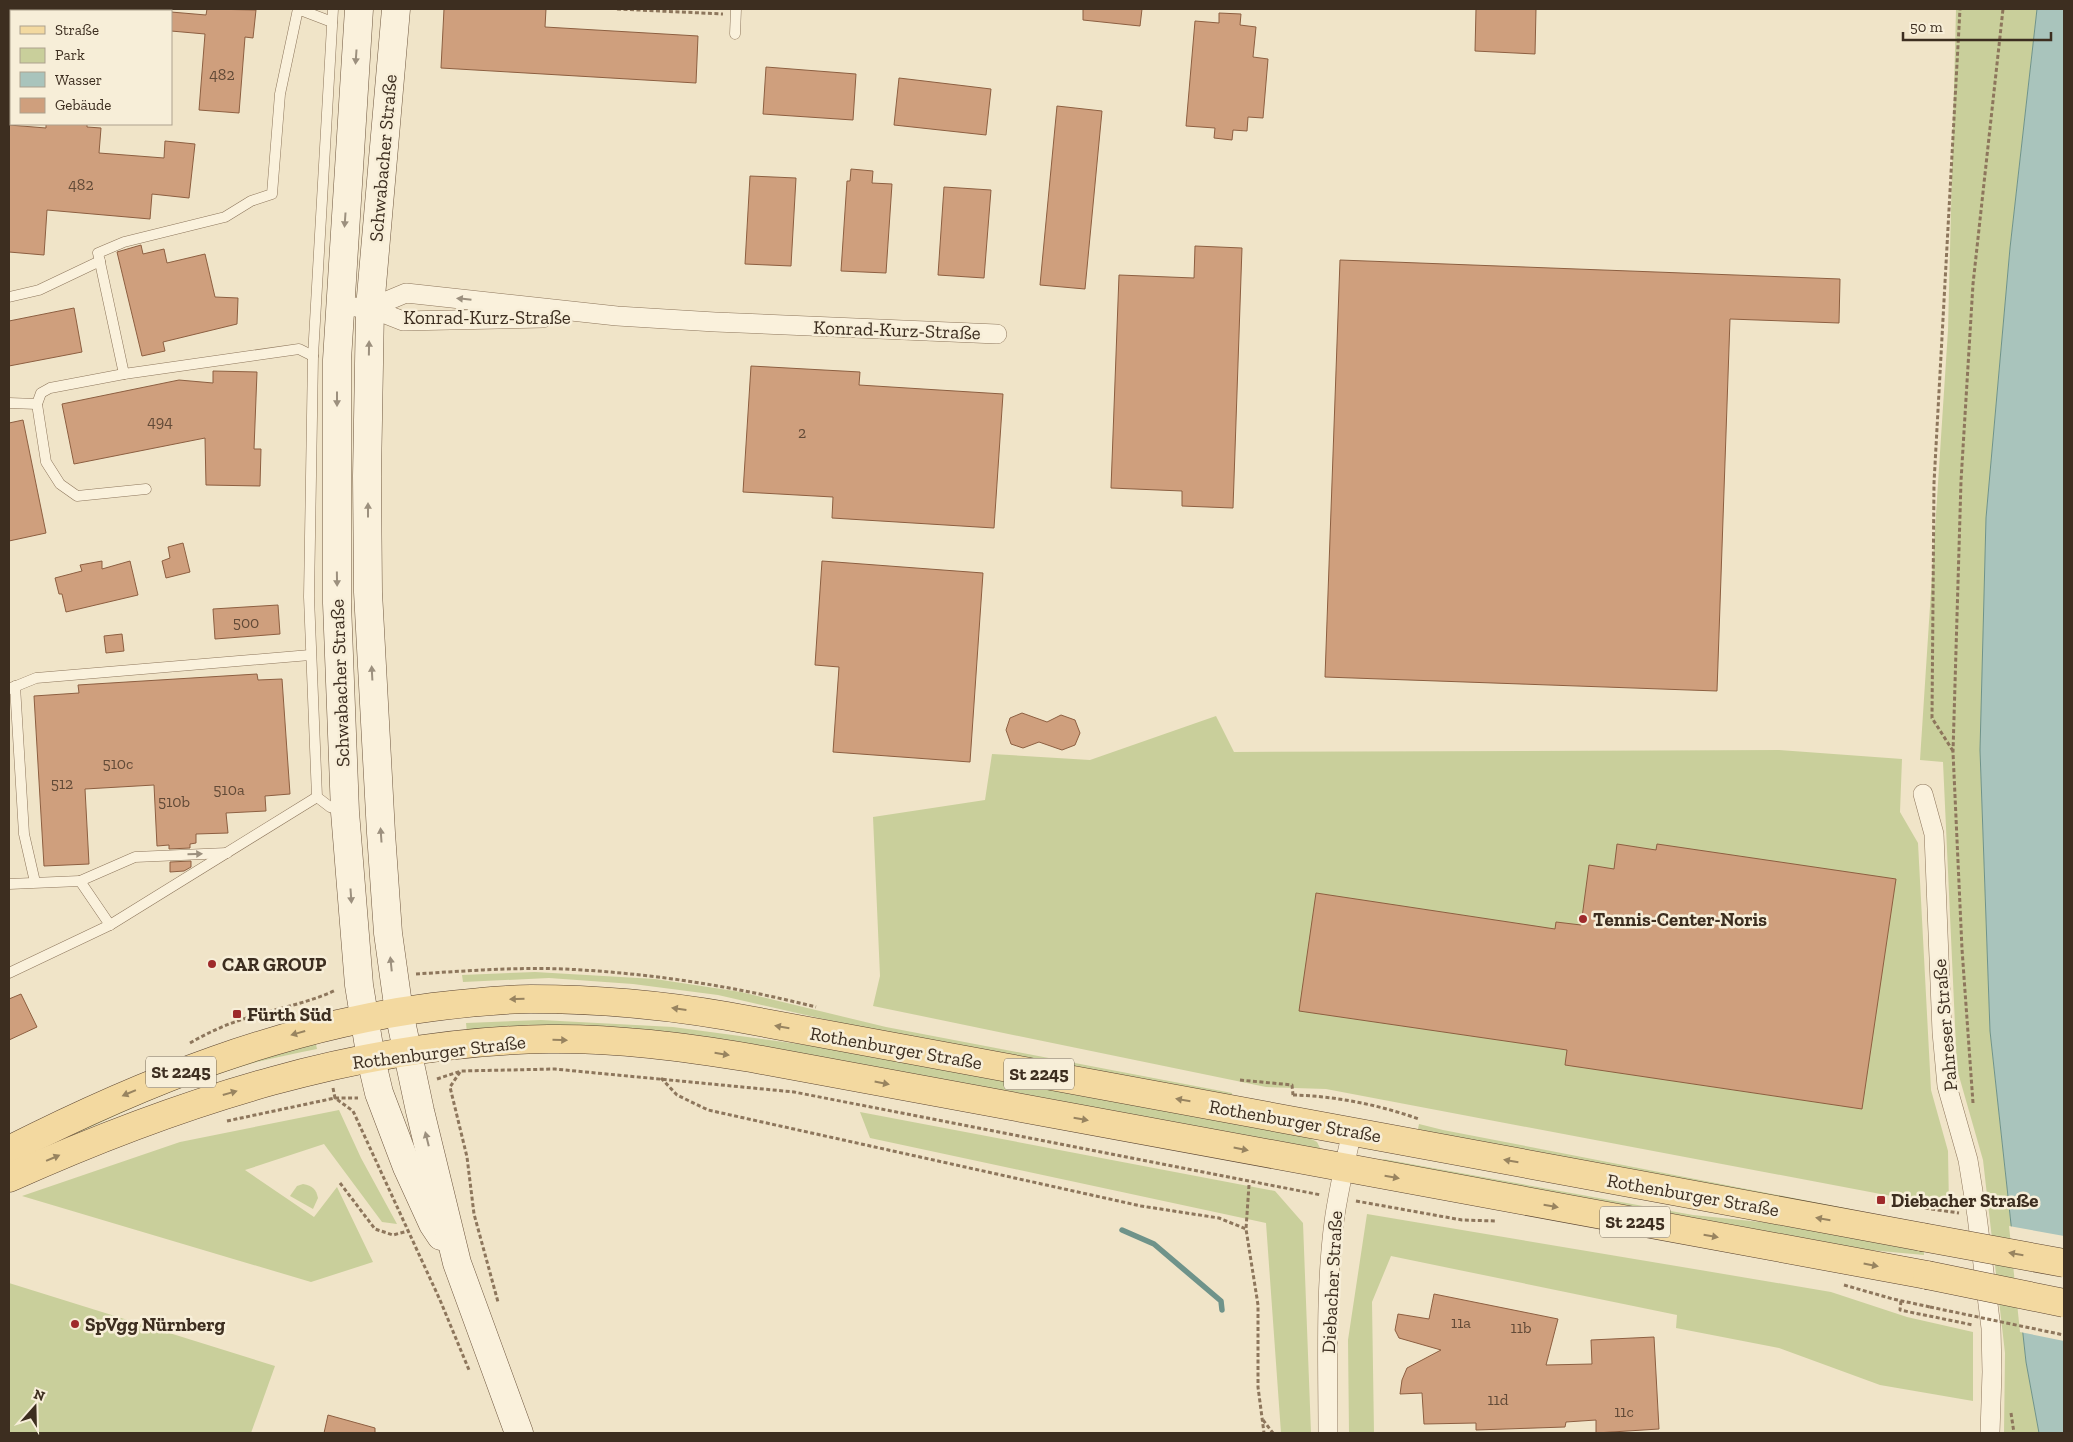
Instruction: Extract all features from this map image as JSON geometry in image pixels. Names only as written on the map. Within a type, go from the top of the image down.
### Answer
[{"type":"main road","name":"Schwabacher Straße","points":[[359,9],[337,360],[336,530],[345,812],[356,957],[363,1018],[379,1093],[407,1167],[420,1227],[457,1263]]},
{"type":"main road","name":"Schwabacher Straße","points":[[396,9],[370,308],[368,592],[381,833],[390,956],[407,1052],[457,1263]]},
{"type":"main road","name":"Rothenburger Straße","points":[[9,1150],[110,1102],[205,1064],[279,1039],[363,1018],[476,1002],[530,999],[589,1001],[668,1007],[2064,1263]]},
{"type":"main road","name":"Rothenburger Straße","points":[[9,1178],[56,1156],[115,1133],[220,1096],[305,1073],[407,1052],[476,1043],[550,1039],[600,1041],[682,1048],[785,1064],[1926,1275],[2064,1303]]},
{"type":"main road","points":[[457,1263],[519,1433]]},
{"type":"street","name":"Konrad-Kurz-Straße","points":[[370,308],[406,293],[617,316],[997,334]]},
{"type":"street","points":[[340,306],[370,308]]},
{"type":"street","name":"Konrad-Kurz-Straße","points":[[370,308],[403,321],[617,316]]},
{"type":"street","name":"Pahreser Straße","points":[[1924,794],[1934,834],[1942,1032],[1947,1086],[1968,1160],[1977,1216],[1990,1328],[1992,1372],[1990,1433]]},
{"type":"street","name":"Diebacher Straße","points":[[1328,1433],[1328,1296],[1331,1247],[1338,1198],[1352,1132]]},
{"type":"lane","points":[[124,374],[98,253],[124,242],[225,217],[251,201],[272,194],[280,94],[298,9],[332,22]]},
{"type":"lane","points":[[333,9],[313,356],[309,596],[317,797],[330,807],[345,812]]},
{"type":"lane","points":[[734,34],[736,12]]},
{"type":"lane","points":[[9,297],[39,290],[100,260]]},
{"type":"lane","points":[[146,489],[77,496],[60,484],[46,462],[37,404],[41,393],[50,388],[124,374],[299,349],[313,356]]},
{"type":"lane","points":[[9,403],[37,404]]},
{"type":"lane","points":[[34,882],[24,834],[12,688],[36,678],[310,655]]},
{"type":"lane","points":[[9,973],[110,926],[317,797]]},
{"type":"lane","points":[[9,884],[80,881],[135,857],[228,853]]},
{"type":"lane","points":[[80,881],[110,926]]},
{"type":"path","points":[[617,9],[736,12]]},
{"type":"path","points":[[1953,752],[1932,718],[1934,492],[1960,9]]},
{"type":"path","points":[[1974,1111],[1962,948],[1953,752],[1961,481],[1972,304],[2003,9]]},
{"type":"path","points":[[453,972],[454,977]]},
{"type":"path","points":[[316,1000],[343,988]]},
{"type":"path","points":[[434,1080],[460,1071],[555,1069],[794,1092],[1338,1198],[1462,1220],[1498,1221]]},
{"type":"path","points":[[460,1071],[450,1087],[467,1157],[474,1214]]},
{"type":"path","points":[[661,1078],[677,1095],[708,1110],[1141,1206],[1219,1218],[1246,1230]]},
{"type":"path","points":[[1240,1080],[1292,1085],[1293,1095]]},
{"type":"path","points":[[333,1088],[335,1098],[353,1111],[420,1227],[440,1300],[470,1371]]},
{"type":"path","points":[[222,1122],[335,1098],[353,1100],[363,1097]]},
{"type":"path","points":[[340,1183],[375,1229],[393,1235],[420,1227]]},
{"type":"path","points":[[1249,1185],[1246,1230],[1258,1305],[1258,1387],[1264,1433]]},
{"type":"path","points":[[1899,1209],[1904,1205],[1977,1216]]},
{"type":"path","points":[[1838,1284],[1892,1301],[1901,1301],[2064,1335]]},
{"type":"path","points":[[1901,1301],[1900,1310],[1990,1328]]},
{"type":"path","points":[[1262,1419],[1273,1433]]},
{"type":"green space","points":[[1956,9],[2037,9],[2010,248],[1986,518],[1980,750],[1990,1031],[2026,1362],[2039,1433],[2004,1433],[2005,1353],[1983,1160],[1957,1069],[1943,762],[1920,760],[1948,330]]},
{"type":"green space","name":"Tennis-Center-Noris","points":[[1216,716],[1234,752],[1779,750],[1902,759],[1900,812],[1918,843],[1931,1090],[1948,1151],[1949,1207],[1326,1089],[1266,1087],[873,1006],[880,976],[873,817],[985,800],[992,754],[1090,760]]},
{"type":"green space","points":[[535,972],[655,979],[741,992],[886,1027],[1232,1093],[1231,1098],[876,1031],[718,995],[633,984],[549,978],[463,982],[462,975]]},
{"type":"green space","points":[[541,1020],[673,1027],[835,1049],[1302,1134],[1317,1142],[1320,1148],[1319,1150],[813,1059],[467,1033],[466,1023]]},
{"type":"green space","points":[[315,1040],[317,1049],[257,1062],[193,1083],[100,1123],[9,1167],[9,1160],[173,1085]]},
{"type":"green space","points":[[339,1110],[361,1158],[397,1224],[382,1222],[324,1144],[245,1170],[314,1217],[337,1187],[373,1262],[311,1282],[22,1196],[180,1142]]},
{"type":"green space","points":[[860,1112],[1275,1191],[1303,1223],[1311,1433],[1281,1433],[1266,1223],[870,1138]]},
{"type":"green space","points":[[1419,1124],[1850,1209],[1855,1214],[1432,1133],[1418,1129]]},
{"type":"green space","points":[[1383,1159],[1693,1215],[1789,1225],[1924,1249],[1924,1255],[1847,1248],[1382,1161]]},
{"type":"green space","points":[[303,1184],[314,1188],[316,1192],[318,1198],[313,1209],[290,1196],[297,1186]]},
{"type":"green space","points":[[1367,1214],[1831,1292],[1907,1317],[1973,1332],[1973,1401],[1880,1385],[1779,1348],[1676,1328],[1677,1315],[1391,1256],[1372,1302],[1374,1433],[1349,1433],[1348,1340]]},
{"type":"green space","name":"SpVgg Nürnberg","points":[[9,1283],[275,1366],[251,1433],[9,1433]]},
{"type":"water","points":[[2037,9],[2064,9],[2064,1433],[2039,1433],[2026,1362],[1990,1031],[1980,750],[1986,518],[2010,248]]},
{"type":"pier","points":[[2009,1226],[2064,1236],[2064,1341],[2020,1332]]},
{"type":"building","points":[[207,9],[256,10],[253,38],[245,37],[239,113],[199,110],[205,34],[172,31],[172,12],[206,15]]},
{"type":"building","points":[[444,9],[546,9],[545,27],[698,36],[696,83],[441,68]]},
{"type":"building","points":[[1083,9],[1142,9],[1140,26],[1083,20]]},
{"type":"building","points":[[1476,9],[1536,9],[1535,54],[1475,51]]},
{"type":"building","points":[[1219,13],[1241,14],[1240,25],[1256,27],[1253,57],[1268,59],[1263,118],[1248,117],[1247,131],[1233,130],[1232,140],[1214,138],[1215,128],[1186,126],[1195,21],[1219,23]]},
{"type":"building","points":[[766,67],[856,74],[853,120],[763,114]]},
{"type":"building","points":[[899,78],[991,89],[986,135],[894,125]]},
{"type":"building","points":[[1057,106],[1102,111],[1085,289],[1040,285]]},
{"type":"building","points":[[9,125],[46,128],[46,125],[87,125],[87,127],[101,128],[99,153],[164,158],[165,141],[195,144],[189,198],[152,194],[150,219],[47,210],[44,255],[9,252]]},
{"type":"building","points":[[851,169],[873,171],[872,183],[892,184],[886,273],[841,271],[847,181],[850,181]]},
{"type":"building","points":[[750,176],[796,178],[791,266],[745,264]]},
{"type":"building","points":[[944,187],[991,190],[984,278],[938,275]]},
{"type":"building","points":[[141,245],[143,254],[164,249],[167,263],[205,254],[215,297],[238,298],[237,324],[163,342],[165,351],[142,356],[117,252]]},
{"type":"building","points":[[1195,246],[1242,248],[1233,508],[1182,506],[1182,491],[1111,488],[1119,275],[1194,278]]},
{"type":"building","points":[[1340,260],[1840,279],[1839,323],[1730,319],[1717,691],[1325,677]]},
{"type":"building","points":[[74,308],[82,352],[9,366],[9,321]]},
{"type":"building","points":[[751,366],[860,372],[859,385],[1003,394],[994,528],[832,518],[833,497],[743,492]]},
{"type":"building","points":[[213,371],[257,372],[254,449],[261,449],[260,486],[206,485],[205,438],[74,464],[62,404],[179,380],[213,383]]},
{"type":"building","points":[[23,420],[46,533],[9,541],[9,423]]},
{"type":"building","points":[[183,543],[190,572],[166,578],[162,561],[170,558],[168,547]]},
{"type":"building","points":[[102,561],[102,569],[130,561],[138,595],[66,612],[62,594],[59,594],[55,578],[82,571],[80,565]]},
{"type":"building","points":[[822,561],[983,573],[970,762],[833,752],[839,667],[815,665]]},
{"type":"building","points":[[278,605],[280,634],[215,639],[213,609]]},
{"type":"building","points":[[122,634],[124,651],[106,653],[104,636]]},
{"type":"building","points":[[257,674],[258,680],[282,679],[290,794],[265,796],[266,811],[226,813],[228,833],[196,834],[196,843],[190,844],[190,848],[169,849],[169,845],[157,846],[154,785],[85,789],[89,864],[44,866],[34,696],[79,693],[78,685]]},
{"type":"building","points":[[1022,713],[1047,722],[1061,715],[1075,720],[1080,733],[1075,745],[1062,750],[1039,742],[1023,748],[1011,744],[1006,730],[1010,718]]},
{"type":"building","points":[[1617,844],[1656,850],[1657,844],[1896,879],[1862,1109],[1565,1065],[1567,1050],[1299,1011],[1316,893],[1555,929],[1556,922],[1581,925],[1589,865],[1614,869]]},
{"type":"building","points":[[191,861],[191,867],[184,871],[170,872],[170,862]]},
{"type":"building","points":[[21,994],[37,1027],[9,1040],[9,999]]},
{"type":"building","points":[[1434,1294],[1558,1319],[1546,1365],[1592,1364],[1591,1340],[1654,1337],[1659,1429],[1596,1433],[1596,1420],[1566,1422],[1565,1427],[1476,1430],[1476,1423],[1424,1424],[1422,1393],[1400,1394],[1402,1380],[1407,1368],[1441,1350],[1399,1338],[1395,1330],[1398,1314],[1429,1319]]},
{"type":"building","points":[[328,1415],[375,1428],[375,1433],[324,1433]]},
{"type":"waterway","points":[[1122,1230],[1154,1244],[1221,1301],[1222,1310]]},
{"type":"place","name":"Tennis-Center-Noris","points":[[1583,919]]},
{"type":"place","name":"CAR GROUP","points":[[212,964]]},
{"type":"place","name":"Fürth Süd","points":[[237,1014]]},
{"type":"place","name":"Diebacher Straße","points":[[1881,1200]]},
{"type":"place","name":"SpVgg Nürnberg","points":[[75,1324]]}]
